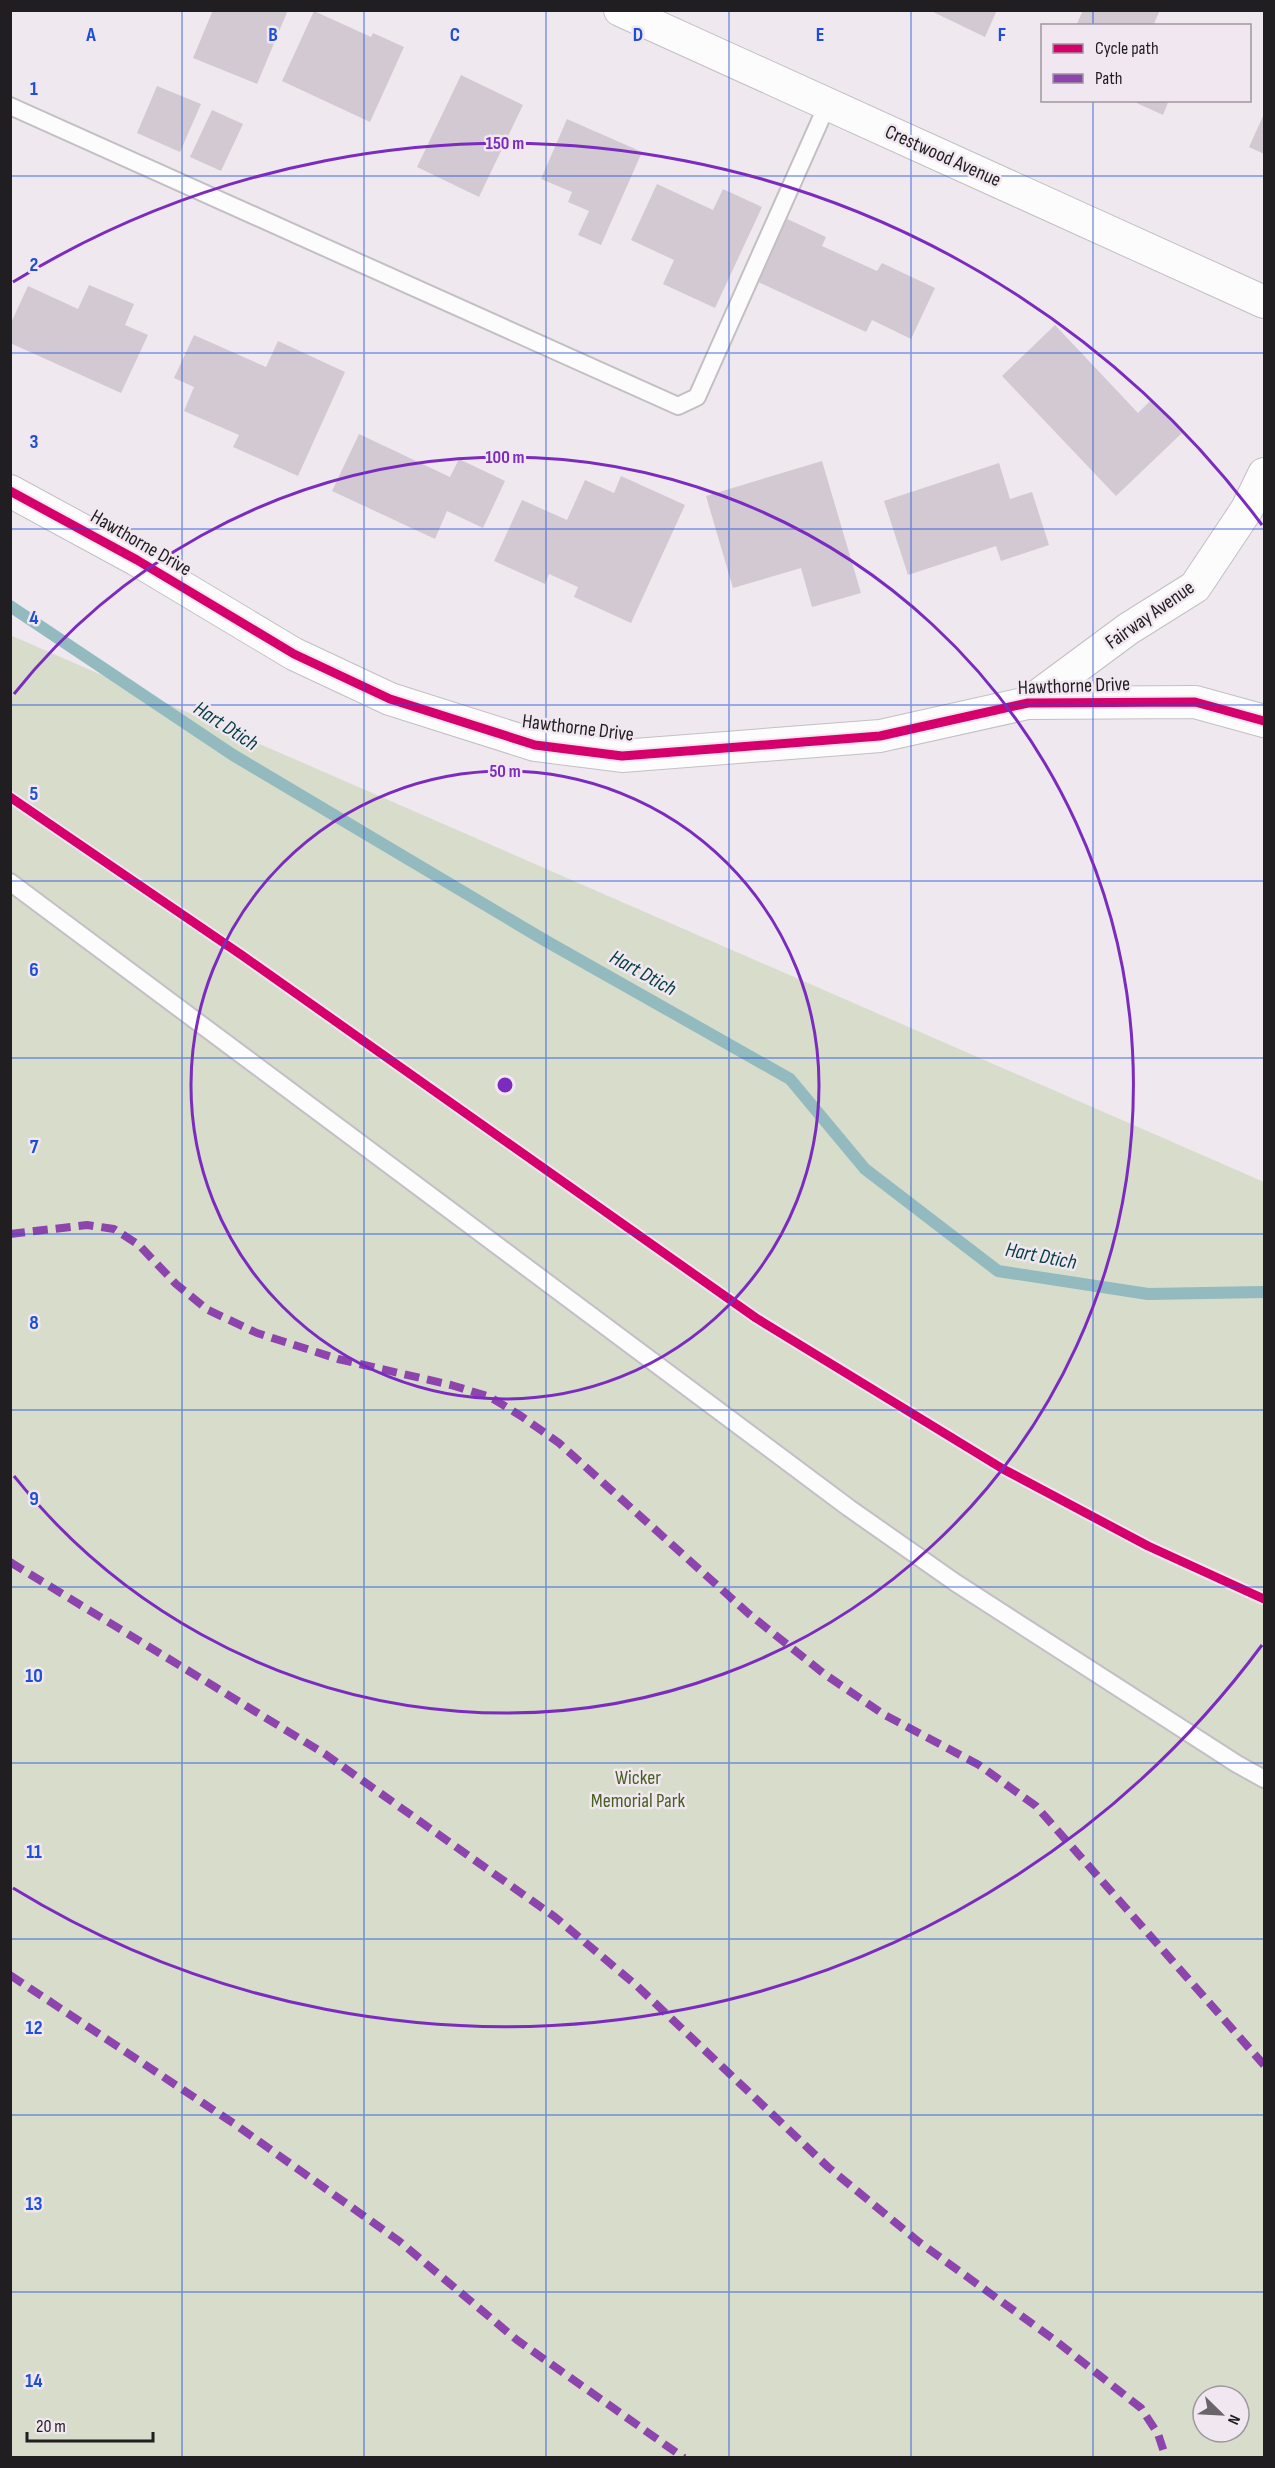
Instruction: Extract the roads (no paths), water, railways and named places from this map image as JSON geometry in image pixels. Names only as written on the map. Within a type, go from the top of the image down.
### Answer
[{"type":"street","name":"Crestwood Avenue","points":[[620,10],[1264,302]]},
{"type":"street","name":"Fairway Avenue","points":[[1028,703],[1128,629],[1195,587],[1248,509],[1264,474]]},
{"type":"street","name":"Hawthorne Drive","points":[[10,491],[137,560],[294,654],[390,699],[535,745],[622,756],[879,736],[1028,703],[1196,702],[1264,721]]},
{"type":"lane","points":[[10,106],[678,406],[697,398],[828,103]]},
{"type":"lane","points":[[10,882],[859,1515],[966,1589],[1237,1764],[1264,1779]]},
{"type":"waterway","name":"Hart Dtich","points":[[10,606],[233,755],[546,941],[790,1079],[865,1169],[998,1271],[1148,1294],[1264,1292]]},
{"type":"park label","name":"Wicker Memorial Park","points":[[638,1790]]}]
